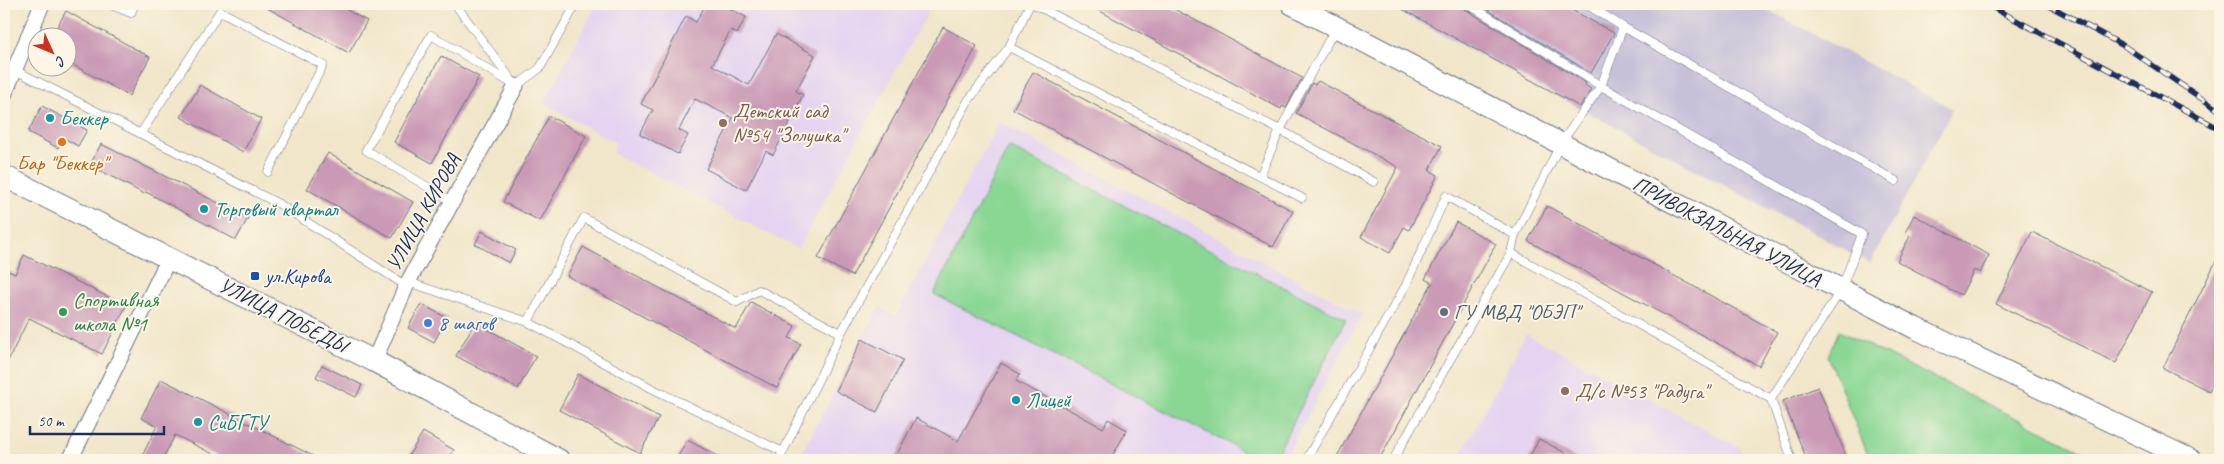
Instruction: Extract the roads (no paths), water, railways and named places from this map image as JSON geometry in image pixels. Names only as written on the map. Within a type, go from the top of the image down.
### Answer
[{"type":"street","points":[[4,95],[40,4]]},
{"type":"street","name":"ПРИВОКЗАЛЬНАЯ УЛИЦА","points":[[1292,4],[1841,290],[2164,455],[2191,460]]},
{"type":"street","name":"УЛИЦА КИРОВА","points":[[374,361],[408,282],[516,86]]},
{"type":"street","name":"УЛИЦА ПОБЕДЫ","points":[[4,176],[374,361],[559,460]]},
{"type":"street","points":[[70,460],[169,258]]},
{"type":"lane","points":[[109,4],[131,14],[135,4]]},
{"type":"lane","points":[[455,4],[516,86]]},
{"type":"lane","points":[[516,86],[540,68],[576,4]]},
{"type":"lane","points":[[779,460],[841,334],[968,101],[1009,47],[1032,4],[1280,130],[1374,182]]},
{"type":"lane","points":[[1468,4],[1601,86],[1862,234],[1841,290],[1771,399]]},
{"type":"lane","points":[[1586,4],[1623,27],[1896,182]]},
{"type":"lane","points":[[141,133],[220,11],[322,65],[268,172]]},
{"type":"lane","points":[[1260,176],[1280,130],[1336,26]]},
{"type":"lane","points":[[1394,460],[1511,253],[1515,235],[1561,143],[1601,86],[1623,27]]},
{"type":"lane","points":[[453,203],[366,150],[430,35],[516,86]]},
{"type":"lane","points":[[1009,47],[1302,198]]},
{"type":"lane","points":[[15,70],[279,204],[400,282],[408,282],[528,322],[655,390],[783,452]]},
{"type":"lane","points":[[1306,460],[1406,285],[1446,196],[1515,235]]},
{"type":"lane","points":[[528,322],[584,218],[736,302],[759,290],[841,334]]},
{"type":"lane","points":[[1511,253],[1771,399],[1792,460]]},
{"type":"railway","points":[[1986,4],[2220,129]]},
{"type":"railway","points":[[2046,4],[2124,46],[2220,111]]},
{"type":"place","name":"Беккер","points":[[50,118]]},
{"type":"place","name":"Детский сад №54 \"Золушка\"","points":[[723,123]]},
{"type":"place","name":"Бар \"Беккер\"","points":[[62,142]]},
{"type":"place","name":"Торговый квартал","points":[[204,209]]},
{"type":"place","name":"ул.Кирова","points":[[255,276]]},
{"type":"place","name":"Спортивная школа №1","points":[[63,312]]},
{"type":"place","name":"ГУ МВД \"ОБЭП\"","points":[[1444,312]]},
{"type":"place","name":"8 шагов","points":[[428,323]]},
{"type":"place","name":"Д/с №53 \"Радуга\"","points":[[1565,391]]},
{"type":"place","name":"Лицей","points":[[1016,400]]},
{"type":"place","name":"СиБГТУ","points":[[198,422]]}]
